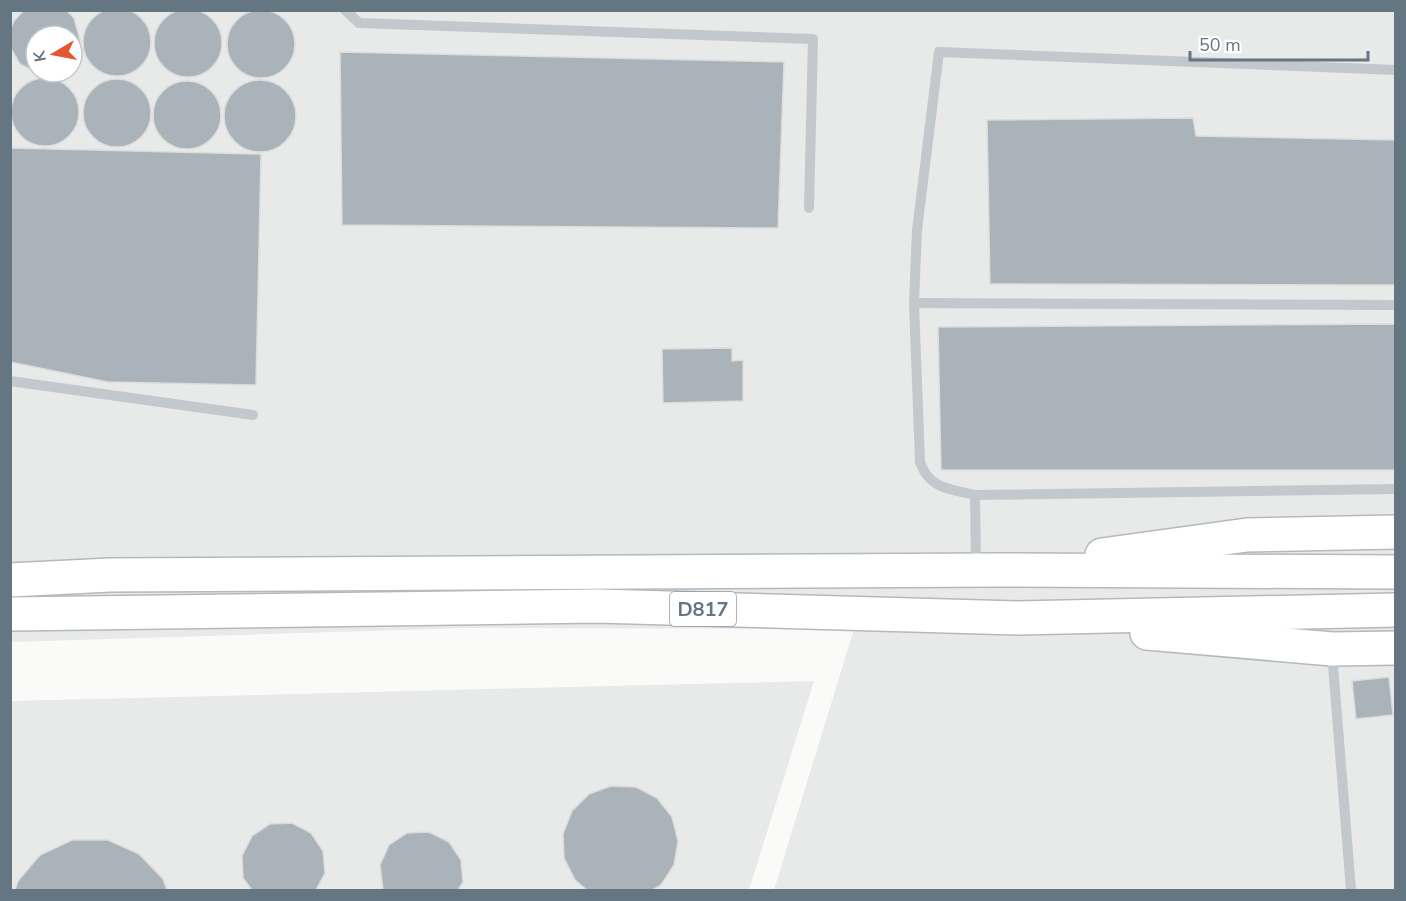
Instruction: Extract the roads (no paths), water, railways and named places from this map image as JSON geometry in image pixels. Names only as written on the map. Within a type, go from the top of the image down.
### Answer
[{"type":"highway","points":[[986,570],[1247,535],[1395,532]]},
{"type":"highway","name":"D817","points":[[10,580],[110,575],[986,570],[1395,573]]},
{"type":"highway","name":"D817","points":[[10,614],[598,606],[1017,618],[1395,610]]},
{"type":"highway","points":[[1017,618],[1167,635],[1332,649],[1395,648]]},
{"type":"lane","points":[[345,10],[359,23],[813,39],[809,208]]},
{"type":"lane","points":[[1395,70],[939,52],[917,230],[914,303],[920,462],[926,476],[938,487],[975,495],[1395,489]]},
{"type":"lane","points":[[914,303],[1395,305]]},
{"type":"lane","points":[[10,381],[253,415]]},
{"type":"lane","points":[[975,495],[986,570]]},
{"type":"lane","points":[[1332,649],[1351,891]]}]
